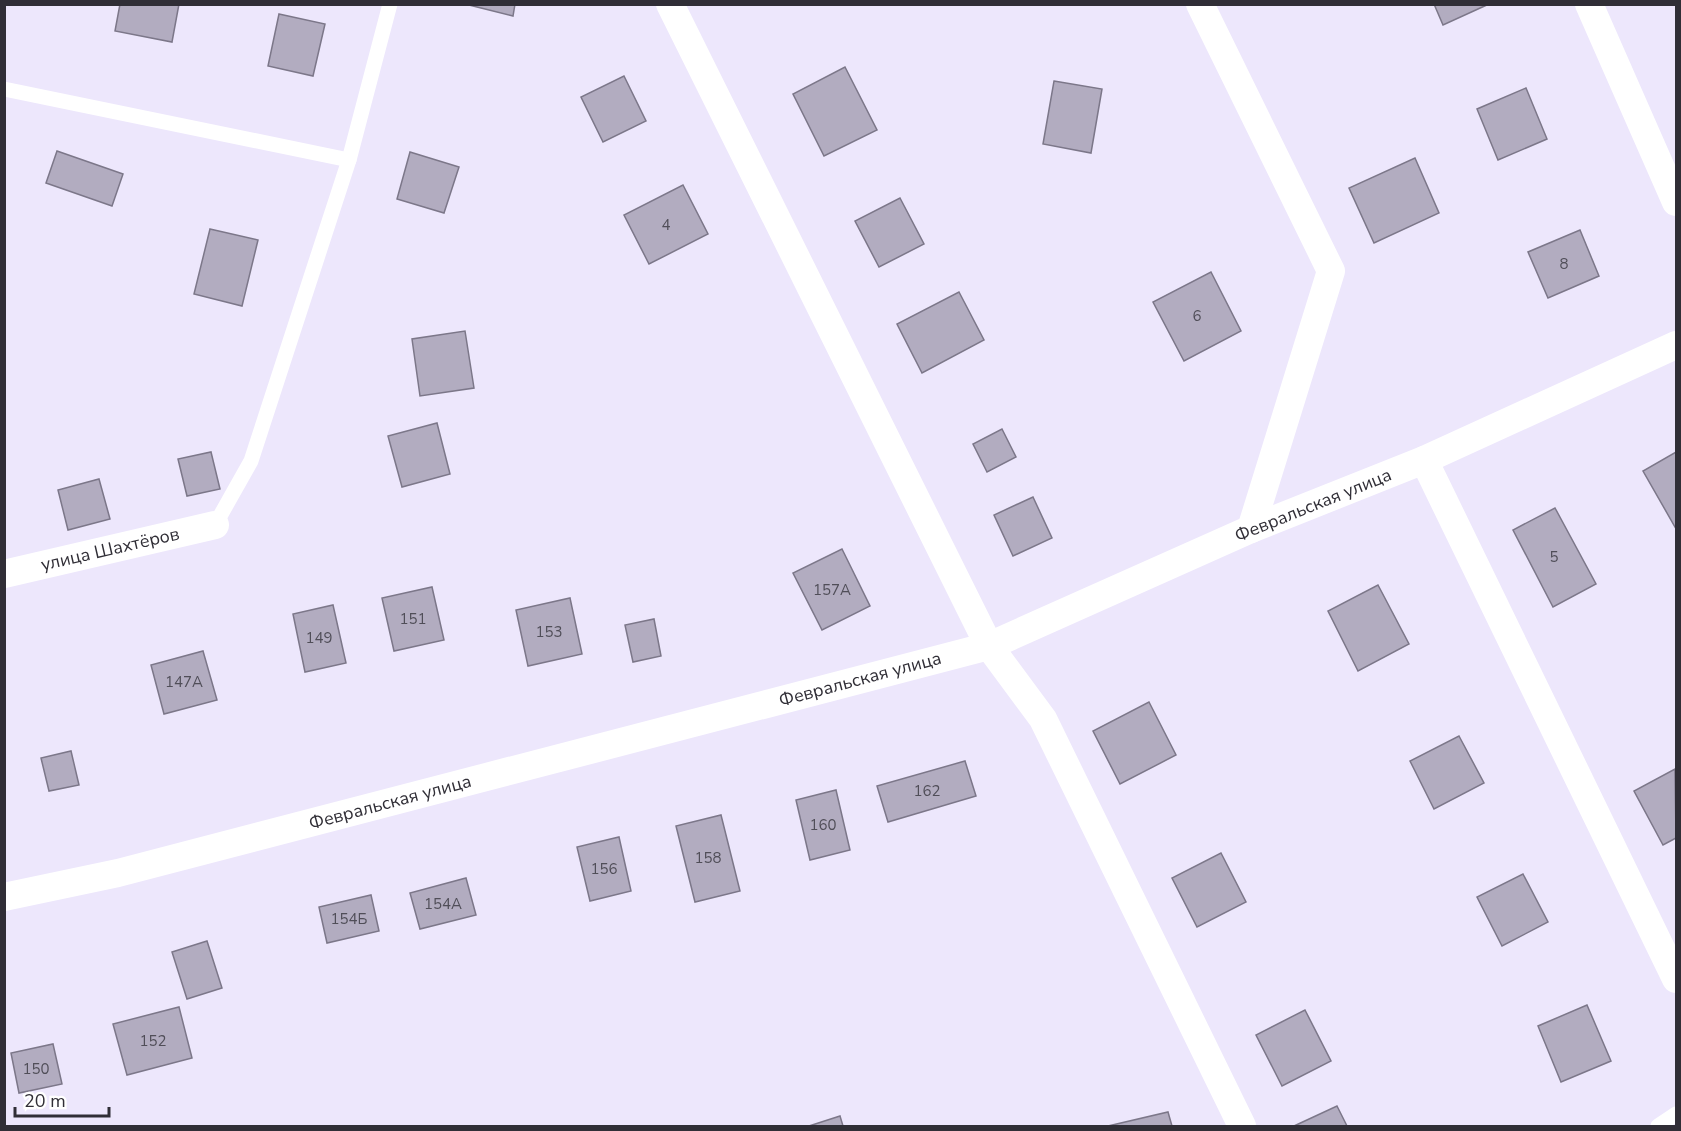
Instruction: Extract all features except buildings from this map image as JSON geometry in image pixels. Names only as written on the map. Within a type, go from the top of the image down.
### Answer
[{"type":"street","points":[[670,4],[989,646],[1043,719],[1242,1126]]},
{"type":"street","points":[[1200,4],[1331,271],[1251,529]]},
{"type":"street","points":[[1589,4],[1668,154],[1677,202]]},
{"type":"street","name":"Февральская улица","points":[[4,897],[117,873],[989,646],[1251,529],[1424,460],[1677,345]]},
{"type":"street","points":[[1424,460],[1677,979]]},
{"type":"street","name":"улица Шахтёров","points":[[4,574],[214,525]]},
{"type":"lane","points":[[214,525],[251,461],[349,160],[390,4]]},
{"type":"lane","points":[[4,88],[349,160]]},
{"type":"lane","points":[[1658,1126],[1677,1114]]}]
